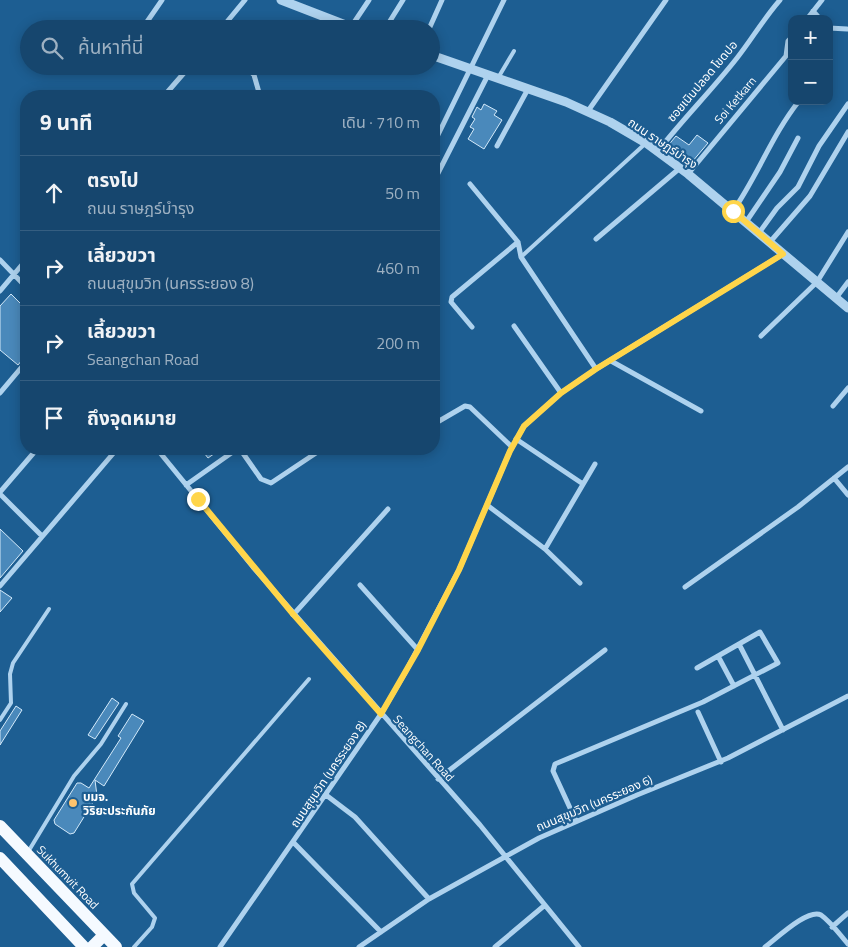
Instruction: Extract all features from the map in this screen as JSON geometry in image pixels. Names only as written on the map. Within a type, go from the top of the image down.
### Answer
[{"type":"main road","name":"Sukhumvit Road","points":[[0,826],[116,947]]},
{"type":"main road","points":[[0,858],[84,947]]},
{"type":"main road","points":[[92,947],[104,935]]},
{"type":"street","points":[[148,20],[162,0]]},
{"type":"street","points":[[228,20],[245,0]]},
{"type":"street","points":[[281,0],[332,20]]},
{"type":"street","points":[[358,20],[369,0]]},
{"type":"street","points":[[391,20],[403,0]]},
{"type":"street","points":[[433,20],[442,0]]},
{"type":"street","points":[[440,130],[504,0]]},
{"type":"street","points":[[588,112],[666,0]]},
{"type":"street","name":"ซอยเนินปลอด โขดปอ","points":[[658,151],[684,117],[736,59],[755,31],[780,0]]},
{"type":"street","points":[[810,15],[822,0]]},
{"type":"street","points":[[813,11],[816,15]]},
{"type":"street","points":[[833,28],[846,29]]},
{"type":"street","name":"Soi Ketkarn","points":[[596,239],[684,171],[786,56],[788,41]]},
{"type":"street","name":"ถนน ราษฎร์บำรุง","points":[[440,58],[588,112],[646,143],[733,211],[848,308]]},
{"type":"street","points":[[169,90],[182,75]]},
{"type":"street","points":[[253,75],[258,90]]},
{"type":"street","points":[[440,169],[488,75]]},
{"type":"street","points":[[497,146],[528,89]]},
{"type":"street","points":[[759,233],[777,208],[798,187],[819,146],[834,128],[848,104]]},
{"type":"street","points":[[733,211],[762,164],[773,138],[796,105]]},
{"type":"street","points":[[770,242],[810,196],[848,132]]},
{"type":"street","points":[[746,222],[780,172],[798,138]]},
{"type":"street","points":[[470,184],[518,242],[521,257],[596,369]]},
{"type":"street","points":[[761,336],[816,282],[848,232]]},
{"type":"street","points":[[472,327],[451,302],[452,297],[518,242]]},
{"type":"street","name":"ถนนสุขุมวิท (นครระยอง 8)","points":[[220,947],[381,714],[418,650],[459,570],[516,439],[532,417],[561,393],[596,369],[783,254]]},
{"type":"street","points":[[0,260],[20,281]]},
{"type":"street","points":[[0,291],[20,268]]},
{"type":"street","points":[[836,298],[848,282]]},
{"type":"street","points":[[514,326],[561,393]]},
{"type":"street","points":[[611,361],[700,411]]},
{"type":"street","points":[[0,393],[20,369]]},
{"type":"street","points":[[833,406],[848,388]]},
{"type":"street","points":[[440,421],[465,406],[470,406],[512,447]]},
{"type":"street","points":[[516,439],[583,484]]},
{"type":"street","points":[[31,455],[0,493],[42,536]]},
{"type":"street","points":[[0,586],[112,455]]},
{"type":"street","name":"Seangchan Road","points":[[162,455],[293,614],[505,856],[579,947]]},
{"type":"street","points":[[186,485],[229,455]]},
{"type":"street","points":[[243,455],[261,479],[271,483],[313,455]]},
{"type":"street","points":[[545,549],[595,464]]},
{"type":"street","points":[[685,587],[798,508],[848,467]]},
{"type":"street","points":[[834,478],[848,495]]},
{"type":"street","points":[[487,505],[545,549],[580,583]]},
{"type":"street","points":[[293,614],[388,508]]},
{"type":"street","points":[[360,585],[418,650]]},
{"type":"street","points":[[576,821],[553,771],[556,764],[694,706],[778,663],[760,632],[696,668]]},
{"type":"street","points":[[739,644],[782,730]]},
{"type":"street","points":[[438,779],[605,650]]},
{"type":"street","points":[[718,656],[734,686]]},
{"type":"street","name":"ถนนสุขุมวิท (นครระยอง 6)","points":[[358,947],[429,899],[505,856],[576,821],[721,762],[848,696]]},
{"type":"street","points":[[698,712],[721,762]]},
{"type":"street","points":[[326,795],[355,817],[429,899]]},
{"type":"street","points":[[293,842],[381,932]]},
{"type":"street","points":[[495,947],[545,905]]},
{"type":"street","points":[[765,947],[805,916],[813,913],[821,915],[848,946]]},
{"type":"street","points":[[832,927],[848,914]]},
{"type":"lane","points":[[498,78],[514,51]]},
{"type":"lane","points":[[521,257],[646,143]]},
{"type":"lane","points":[[0,720],[11,703],[10,674],[13,663],[49,609]]},
{"type":"lane","points":[[134,947],[152,928],[155,918],[150,909],[134,893],[132,884],[309,678]]},
{"type":"lane","points":[[27,854],[74,776],[101,744],[126,704]]},
{"type":"building","points":[[484,104],[497,111],[494,115],[502,120],[484,149],[468,139],[474,129],[470,127],[475,119],[472,117],[477,107],[481,110]]},
{"type":"building","points":[[697,135],[708,143],[692,162],[676,149],[673,153],[666,148],[676,136],[689,145]]},
{"type":"building","points":[[11,294],[20,303],[20,362],[18,365],[0,350],[0,306]]},
{"type":"building","points":[[0,529],[23,551],[0,578]]},
{"type":"building","points":[[0,590],[12,598],[0,612]]},
{"type":"building","points":[[112,698],[119,703],[95,739],[88,735]]},
{"type":"building","points":[[16,706],[22,710],[0,745],[0,731]]},
{"type":"building","points":[[132,714],[144,721],[104,786],[95,780],[97,796],[74,833],[70,834],[55,824],[54,820],[77,783],[81,783],[89,788],[121,738],[118,736]]},
{"type":"place","name":"บมจ. วิริยะประกันภัย","points":[[73,803]]},
{"type":"route","points":[[198,499],[293,614],[381,714],[418,650],[459,570],[510,451],[524,426],[561,393],[596,369],[783,254],[733,211]]}]
